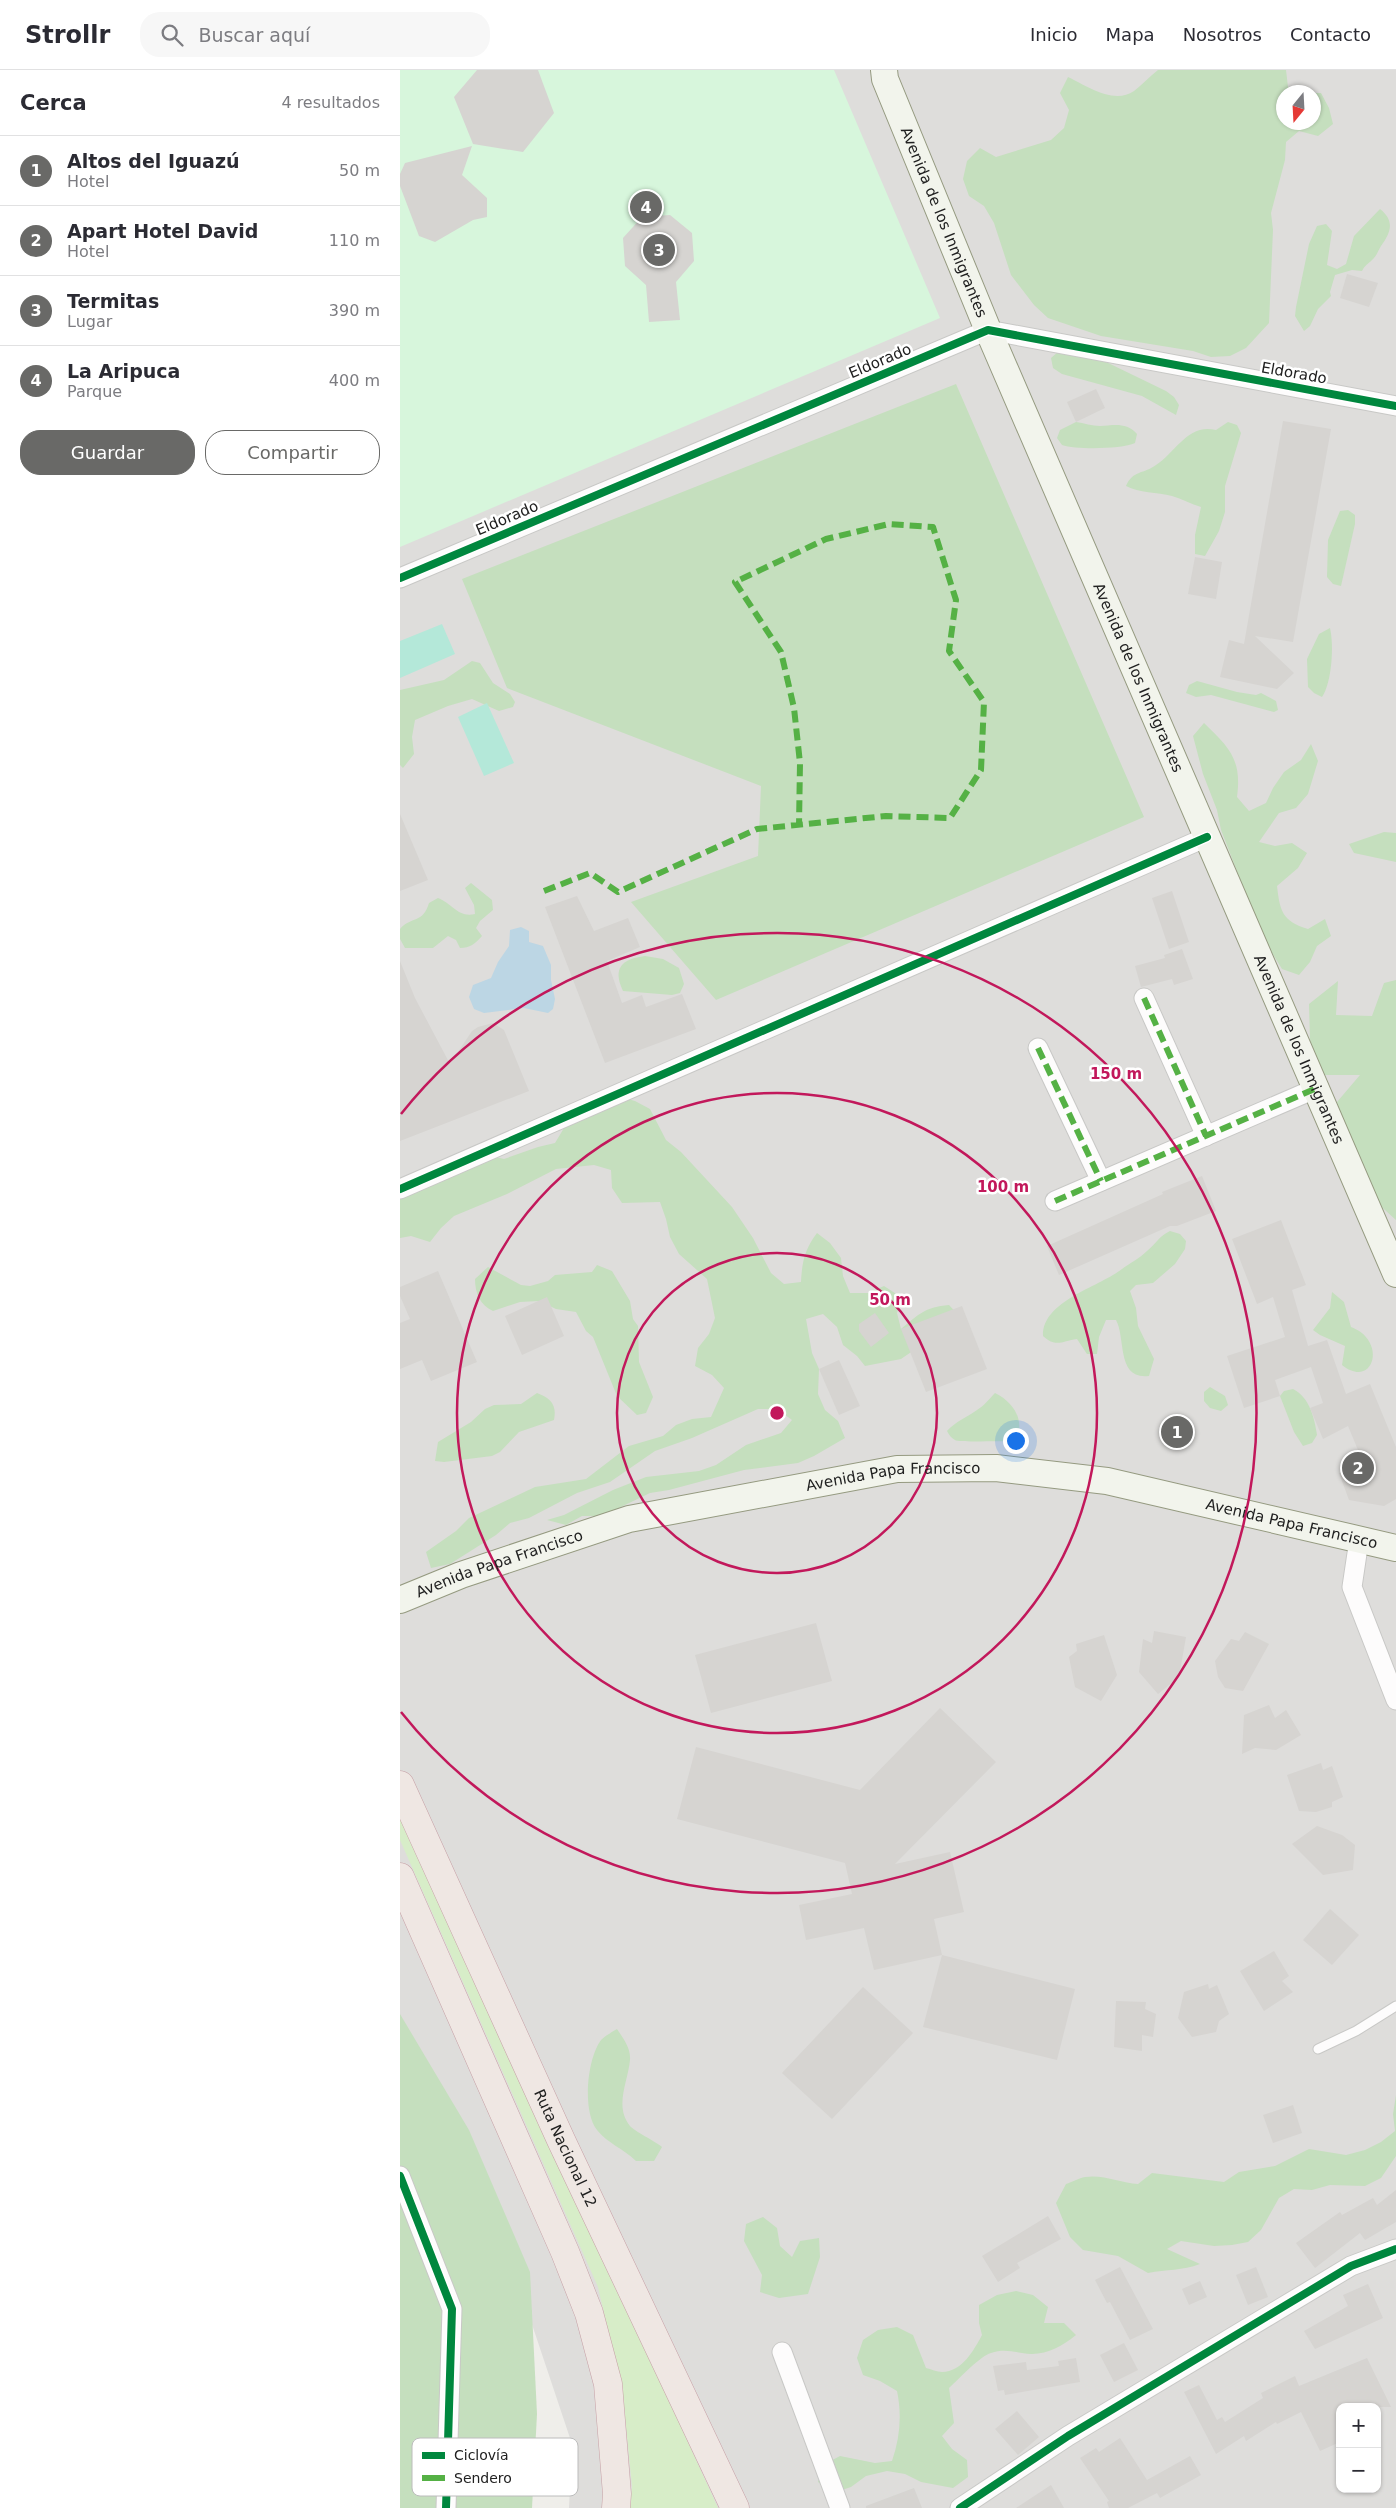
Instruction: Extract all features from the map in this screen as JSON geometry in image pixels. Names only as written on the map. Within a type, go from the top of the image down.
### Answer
[{"type":"highway","name":"Ruta Nacional 12","points":[[400,1785],[566,2149],[735,2508]]},
{"type":"highway","points":[[400,1877],[565,2252],[589,2313],[608,2384],[617,2494],[616,2508]]},
{"type":"main road","name":"Avenida de los Inmigrantes","points":[[881,73],[988,330],[1318,1088],[1396,1274]]},
{"type":"main road","name":"Avenida Papa Francisco","points":[[400,1600],[461,1575],[629,1519],[897,1469],[996,1468],[1107,1481],[1396,1548]]},
{"type":"street","name":"Eldorado","points":[[400,578],[988,330],[1396,406]]},
{"type":"street","points":[[400,1189],[1208,837]]},
{"type":"street","points":[[1144,998],[1206,1136]]},
{"type":"street","points":[[1038,1048],[1101,1181]]},
{"type":"street","points":[[1055,1201],[1318,1088]]},
{"type":"street","points":[[1359,1540],[1352,1587],[1396,1700]]},
{"type":"street","points":[[400,2176],[452,2309],[448,2438]]},
{"type":"street","points":[[960,2508],[1068,2436],[1351,2266],[1396,2249]]},
{"type":"street","points":[[782,2352],[840,2508]]},
{"type":"lane","points":[[1318,2049],[1356,2031],[1396,2006]]},
{"type":"shaded area","points":[[400,70],[1396,70],[1396,2508],[569,2508],[570,2496],[578,2496],[578,2438],[570,2438],[470,2139],[400,2180]]},
{"type":"green space","points":[[400,70],[834,70],[940,318],[400,547]]},
{"type":"green space","points":[[1158,70],[1286,70],[1288,85],[1276,85],[1276,130],[1321,130],[1321,93],[1329,108],[1333,124],[1318,136],[1299,131],[1286,142],[1285,160],[1271,213],[1273,230],[1269,323],[1246,348],[1230,356],[1211,357],[1193,351],[1101,336],[1048,318],[1034,305],[1011,275],[994,223],[984,206],[969,196],[963,179],[967,161],[980,148],[996,157],[1051,140],[1064,128],[1069,110],[1060,93],[1068,77],[1109,95],[1126,95],[1134,91]]},
{"type":"green space","points":[[1380,209],[1388,218],[1390,227],[1376,256],[1362,271],[1352,270],[1335,275],[1330,292],[1331,296],[1318,309],[1310,326],[1304,331],[1295,316],[1296,307],[1309,244],[1317,226],[1326,224],[1332,231],[1327,265],[1337,269],[1346,264],[1354,236]]},
{"type":"green space","points":[[1058,352],[1102,360],[1166,391],[1174,397],[1179,405],[1176,415],[1142,396],[1062,374],[1053,368],[1051,358]]},
{"type":"green space","points":[[956,384],[1144,817],[716,1000],[631,902],[758,856],[761,786],[507,688],[462,579]]},
{"type":"green space","points":[[1076,422],[1097,426],[1125,426],[1137,434],[1135,443],[1120,447],[1099,448],[1078,448],[1062,445],[1057,438],[1060,430]]},
{"type":"green space","points":[[1228,422],[1237,425],[1241,433],[1225,486],[1225,512],[1219,531],[1205,556],[1195,554],[1195,535],[1201,507],[1172,496],[1137,490],[1126,486],[1132,477],[1152,468],[1190,435],[1206,429],[1216,430]]},
{"type":"green space","points":[[1348,510],[1355,515],[1355,524],[1341,586],[1333,584],[1327,577],[1328,540],[1340,511]]},
{"type":"green space","points":[[442,624],[455,654],[400,678],[400,641]]},
{"type":"green space","points":[[1330,628],[1332,644],[1330,673],[1322,697],[1308,687],[1307,659],[1319,634]]},
{"type":"green space","points":[[472,661],[480,663],[493,683],[510,694],[515,702],[513,707],[499,711],[472,699],[448,706],[415,720],[412,737],[414,754],[403,768],[400,765],[400,690],[444,680]]},
{"type":"green space","points":[[1197,681],[1237,692],[1256,695],[1261,693],[1276,701],[1278,710],[1274,712],[1211,695],[1196,697],[1186,693],[1189,685]]},
{"type":"green space","points":[[487,703],[514,763],[484,776],[458,717]]},
{"type":"green space","points":[[1204,723],[1221,740],[1232,756],[1238,773],[1237,797],[1249,811],[1266,803],[1284,772],[1301,760],[1311,744],[1318,761],[1308,794],[1296,808],[1279,813],[1259,842],[1275,846],[1292,843],[1307,853],[1298,868],[1277,886],[1279,902],[1284,914],[1299,926],[1308,929],[1325,919],[1331,936],[1317,946],[1310,962],[1299,975],[1282,969],[1263,938],[1221,830],[1217,810],[1203,774],[1193,736]]},
{"type":"green space","points":[[1384,832],[1396,833],[1396,862],[1354,853],[1349,844]]},
{"type":"green space","points":[[471,883],[492,900],[493,910],[480,921],[476,928],[482,936],[477,941],[470,946],[460,948],[456,940],[448,936],[433,948],[405,948],[400,939],[400,929],[408,922],[420,917],[429,903],[438,898],[464,914],[475,914],[474,905],[465,888]]},
{"type":"green space","points":[[645,956],[663,959],[679,968],[684,984],[680,993],[672,995],[623,991],[619,976],[621,966],[625,962],[637,957]]},
{"type":"green space","points":[[1396,980],[1396,1220],[1375,1201],[1365,1167],[1341,1137],[1337,1102],[1360,1075],[1322,1075],[1310,1040],[1309,1004],[1338,981],[1336,1015],[1372,1016],[1384,983]]},
{"type":"green space","points":[[617,1096],[635,1101],[650,1109],[666,1140],[681,1152],[732,1207],[753,1238],[771,1273],[784,1284],[801,1282],[805,1256],[817,1233],[830,1243],[841,1258],[843,1276],[850,1293],[868,1293],[884,1286],[901,1297],[897,1313],[901,1329],[923,1312],[934,1307],[949,1305],[961,1318],[901,1359],[865,1366],[857,1356],[843,1345],[837,1327],[823,1314],[806,1319],[812,1353],[819,1369],[818,1394],[825,1410],[838,1421],[845,1438],[798,1463],[744,1470],[669,1490],[650,1493],[602,1516],[582,1516],[566,1525],[547,1520],[564,1515],[613,1490],[646,1477],[699,1471],[716,1465],[746,1445],[781,1433],[792,1420],[777,1409],[758,1409],[692,1438],[655,1451],[610,1482],[577,1493],[529,1518],[510,1523],[496,1535],[450,1564],[431,1568],[426,1552],[456,1531],[469,1518],[535,1487],[586,1479],[629,1446],[663,1436],[676,1425],[692,1419],[711,1417],[724,1388],[712,1375],[695,1366],[698,1348],[709,1334],[715,1318],[707,1279],[679,1254],[670,1237],[660,1202],[622,1203],[612,1188],[611,1170],[594,1165],[556,1169],[507,1194],[454,1216],[430,1242],[411,1236],[400,1238],[400,1195],[487,1155],[504,1159],[555,1143],[564,1128],[568,1111]]},
{"type":"green space","points":[[1170,1231],[1180,1234],[1186,1241],[1185,1249],[1175,1264],[1153,1283],[1136,1285],[1130,1291],[1136,1308],[1138,1326],[1154,1359],[1149,1376],[1139,1375],[1131,1371],[1127,1365],[1116,1320],[1106,1320],[1099,1337],[1097,1354],[1087,1354],[1077,1339],[1056,1343],[1043,1336],[1045,1324],[1061,1304],[1112,1276],[1138,1258]]},
{"type":"green space","points":[[597,1265],[612,1271],[630,1301],[633,1319],[638,1326],[639,1362],[653,1397],[646,1413],[637,1415],[617,1396],[593,1337],[586,1331],[576,1312],[556,1309],[539,1301],[520,1302],[493,1311],[482,1302],[476,1289],[475,1279],[488,1267],[521,1285],[530,1286],[548,1281],[555,1275],[592,1272]]},
{"type":"green space","points":[[1332,1292],[1344,1302],[1351,1327],[1365,1336],[1373,1351],[1370,1366],[1365,1370],[1359,1372],[1351,1371],[1342,1365],[1345,1346],[1313,1330],[1330,1308]]},
{"type":"green space","points":[[1210,1387],[1225,1396],[1228,1405],[1221,1411],[1210,1408],[1204,1401],[1204,1392]]},
{"type":"green space","points":[[1293,1389],[1304,1397],[1313,1415],[1317,1435],[1312,1443],[1303,1446],[1294,1432],[1280,1396],[1284,1391]]},
{"type":"green space","points":[[537,1393],[546,1397],[554,1406],[554,1420],[519,1432],[500,1452],[492,1456],[444,1462],[435,1461],[438,1442],[471,1422],[485,1409],[494,1405],[521,1404]]},
{"type":"green space","points":[[995,1393],[1013,1407],[1019,1420],[1019,1434],[1016,1442],[959,1441],[951,1437],[947,1431],[950,1428],[982,1406]]},
{"type":"green space","points":[[400,1809],[718,2508],[630,2508],[632,2486],[623,2397],[598,2287],[400,1840]]},
{"type":"green space","points":[[400,2014],[469,2130],[530,2272],[537,2414],[536,2438],[412,2438],[412,2496],[533,2496],[532,2508],[400,2508]]},
{"type":"green space","points":[[617,2029],[626,2043],[630,2056],[622,2102],[625,2118],[636,2131],[662,2147],[654,2161],[636,2161],[601,2135],[592,2121],[589,2111],[588,2085],[592,2059],[601,2040]]},
{"type":"green space","points":[[1396,2095],[1396,2156],[1381,2178],[1365,2186],[1330,2185],[1312,2190],[1294,2189],[1279,2198],[1261,2230],[1248,2242],[1214,2246],[1181,2241],[1167,2249],[1200,2264],[1181,2269],[1148,2273],[1118,2256],[1083,2250],[1070,2237],[1056,2203],[1066,2184],[1085,2177],[1092,2176],[1138,2184],[1152,2173],[1224,2182],[1239,2172],[1275,2166],[1309,2149],[1346,2155],[1365,2150],[1381,2142],[1395,2131],[1393,2114]]},
{"type":"green space","points":[[763,2217],[777,2228],[780,2246],[792,2257],[800,2241],[819,2238],[820,2257],[808,2294],[779,2298],[760,2292],[762,2275],[744,2241],[746,2224]]},
{"type":"green space","points":[[1016,2291],[1033,2295],[1048,2307],[1044,2323],[1064,2323],[1076,2335],[1064,2344],[1037,2354],[1003,2351],[986,2355],[949,2388],[954,2423],[942,2436],[952,2449],[967,2460],[968,2477],[953,2488],[921,2482],[905,2474],[887,2471],[866,2476],[851,2487],[833,2493],[818,2482],[823,2465],[840,2456],[875,2463],[892,2461],[897,2444],[899,2426],[897,2391],[880,2381],[863,2375],[857,2358],[863,2340],[878,2330],[897,2327],[913,2335],[926,2368],[940,2372],[949,2371],[956,2368],[966,2359],[982,2335],[979,2323],[979,2305],[997,2295]]},
{"type":"water","points":[[521,927],[529,931],[529,942],[543,946],[551,965],[551,980],[555,999],[553,1009],[548,1013],[524,1008],[484,1013],[474,1009],[469,997],[473,985],[491,978],[498,962],[509,946],[510,930]]},
{"type":"building","points":[[477,70],[538,70],[554,113],[523,152],[473,144],[454,97]]},
{"type":"building","points":[[472,146],[462,175],[487,198],[487,217],[473,220],[435,242],[419,236],[400,186],[400,174],[405,163]]},
{"type":"building","points":[[670,215],[692,233],[694,261],[676,282],[680,320],[649,322],[646,285],[625,266],[623,238],[642,217]]},
{"type":"building","points":[[1347,274],[1378,283],[1369,307],[1340,298]]},
{"type":"building","points":[[1096,389],[1105,408],[1076,422],[1067,402]]},
{"type":"building","points":[[1283,421],[1331,429],[1293,642],[1255,636],[1294,673],[1277,689],[1220,677],[1229,640],[1244,644]]},
{"type":"building","points":[[1195,557],[1222,562],[1216,599],[1188,594]]},
{"type":"building","points":[[400,814],[428,880],[400,891]]},
{"type":"building","points":[[1172,891],[1189,942],[1169,949],[1152,898]]},
{"type":"building","points":[[577,896],[594,931],[628,918],[640,947],[607,961],[622,1003],[642,995],[646,1007],[682,994],[696,1029],[605,1063],[545,907]]},
{"type":"building","points":[[1182,949],[1193,979],[1174,985],[1172,979],[1141,987],[1135,966],[1165,958],[1164,955]]},
{"type":"building","points":[[400,961],[415,998],[450,1064],[472,1031],[478,1027],[493,1023],[504,1030],[529,1091],[400,1141]]},
{"type":"building","points":[[1202,1176],[1216,1211],[1177,1226],[1170,1226],[1059,1275],[1047,1246],[1163,1194],[1162,1192]]},
{"type":"building","points":[[1281,1220],[1306,1285],[1292,1290],[1308,1346],[1327,1340],[1346,1394],[1370,1384],[1396,1447],[1396,1499],[1384,1506],[1349,1500],[1339,1473],[1363,1462],[1348,1426],[1323,1439],[1310,1408],[1323,1403],[1311,1367],[1275,1380],[1280,1396],[1244,1408],[1227,1356],[1285,1337],[1273,1297],[1257,1304],[1232,1239]]},
{"type":"building","points":[[438,1271],[477,1362],[431,1381],[422,1360],[400,1369],[400,1323],[410,1319],[400,1296],[400,1287]]},
{"type":"building","points":[[547,1297],[564,1336],[522,1355],[505,1316]]},
{"type":"building","points":[[962,1306],[987,1369],[926,1392],[901,1329]]},
{"type":"building","points":[[875,1313],[889,1333],[871,1347],[859,1331],[859,1324]]},
{"type":"building","points":[[839,1360],[860,1406],[839,1415],[819,1369]]},
{"type":"building","points":[[816,1623],[832,1681],[711,1713],[695,1655]]},
{"type":"building","points":[[1154,1631],[1186,1637],[1179,1677],[1158,1694],[1139,1672],[1143,1639],[1152,1643]]},
{"type":"building","points":[[1245,1632],[1269,1644],[1243,1691],[1225,1688],[1218,1677],[1215,1661],[1231,1639],[1239,1641]]},
{"type":"building","points":[[1104,1635],[1117,1675],[1101,1701],[1075,1687],[1069,1657],[1077,1651],[1076,1644]]},
{"type":"building","points":[[1269,1705],[1275,1718],[1286,1710],[1301,1735],[1276,1750],[1255,1748],[1242,1754],[1244,1715]]},
{"type":"building","points":[[940,1708],[996,1762],[895,1864],[950,1852],[964,1912],[934,1919],[942,1955],[874,1970],[864,1928],[806,1940],[799,1905],[852,1894],[845,1863],[677,1819],[696,1747],[860,1790]]},
{"type":"building","points":[[1321,1763],[1323,1770],[1332,1766],[1343,1797],[1332,1802],[1332,1807],[1316,1812],[1299,1811],[1287,1775]]},
{"type":"building","points":[[1317,1826],[1342,1835],[1355,1845],[1353,1870],[1323,1875],[1292,1844]]},
{"type":"building","points":[[1330,1909],[1359,1935],[1332,1965],[1303,1940]]},
{"type":"building","points":[[1274,1951],[1289,1976],[1282,1981],[1293,1992],[1264,2011],[1240,1971]]},
{"type":"building","points":[[942,1955],[1075,1989],[1057,2060],[923,2027]]},
{"type":"building","points":[[1208,1984],[1209,1989],[1217,1985],[1229,2014],[1219,2021],[1216,2032],[1192,2037],[1178,2018],[1184,1992]]},
{"type":"building","points":[[863,1987],[913,2033],[832,2119],[782,2073]]},
{"type":"building","points":[[1116,2001],[1146,2002],[1145,2009],[1156,2014],[1153,2037],[1142,2035],[1142,2051],[1114,2047]]},
{"type":"building","points":[[1293,2105],[1302,2133],[1273,2143],[1263,2115]]},
{"type":"building","points":[[1396,2190],[1396,2222],[1365,2240],[1360,2233],[1315,2268],[1296,2243],[1340,2212],[1342,2215],[1373,2198],[1377,2205]]},
{"type":"building","points":[[1048,2216],[1061,2239],[1017,2263],[1020,2268],[998,2282],[982,2256]]},
{"type":"building","points":[[1120,2267],[1153,2329],[1130,2340],[1110,2302],[1107,2303],[1095,2280]]},
{"type":"building","points":[[1256,2267],[1268,2297],[1248,2305],[1236,2275]]},
{"type":"building","points":[[1200,2281],[1207,2297],[1189,2305],[1182,2289]]},
{"type":"building","points":[[1368,2284],[1383,2318],[1315,2349],[1304,2331],[1348,2306],[1343,2295]]},
{"type":"building","points":[[1124,2343],[1138,2370],[1114,2382],[1100,2355]]},
{"type":"building","points":[[1076,2358],[1080,2382],[1005,2395],[1004,2390],[998,2391],[993,2366],[1026,2362],[1027,2370],[1059,2366],[1058,2361]]},
{"type":"building","points":[[1367,2358],[1391,2407],[1381,2407],[1381,2403],[1336,2403],[1336,2444],[1320,2451],[1301,2412],[1277,2424],[1276,2422],[1246,2441],[1244,2436],[1216,2454],[1184,2392],[1199,2385],[1217,2420],[1222,2417],[1225,2422],[1263,2398],[1261,2393],[1295,2376],[1299,2386]]},
{"type":"building","points":[[1017,2411],[1039,2437],[1018,2455],[995,2429]]},
{"type":"building","points":[[1120,2438],[1147,2480],[1190,2456],[1201,2475],[1160,2498],[1157,2493],[1128,2508],[1109,2508],[1107,2502],[1109,2501],[1080,2458],[1096,2448],[1099,2452]]},
{"type":"building","points":[[1051,2485],[1064,2508],[1016,2508]]},
{"type":"building","points":[[914,2488],[922,2508],[866,2508],[866,2506]]},
{"type":"marked path","points":[[544,891],[590,873],[618,892],[757,829],[886,816],[950,818],[981,770],[984,702],[949,651],[956,600],[933,527],[889,524],[826,539],[735,582],[781,652],[794,708],[800,763],[799,826]]},
{"type":"marked path","points":[[1144,998],[1206,1136]]},
{"type":"marked path","points":[[1038,1048],[1101,1181]]},
{"type":"marked path","points":[[1055,1201],[1317,1088]]},
{"type":"cycle path","points":[[400,578],[988,330],[1396,406]]},
{"type":"cycle path","points":[[400,1189],[1207,837]]},
{"type":"cycle path","points":[[400,2176],[452,2309],[448,2438]]},
{"type":"cycle path","points":[[960,2508],[1068,2436],[1351,2266],[1396,2249]]},
{"type":"cycle path","points":[[446,2496],[446,2508]]},
{"type":"place","name":"La Aripuca","points":[[646,207]]},
{"type":"place","name":"Termitas","points":[[659,250]]},
{"type":"place","name":"Altos del Iguazú","points":[[1177,1432]]},
{"type":"place","name":"Apart Hotel David","points":[[1358,1468]]}]
